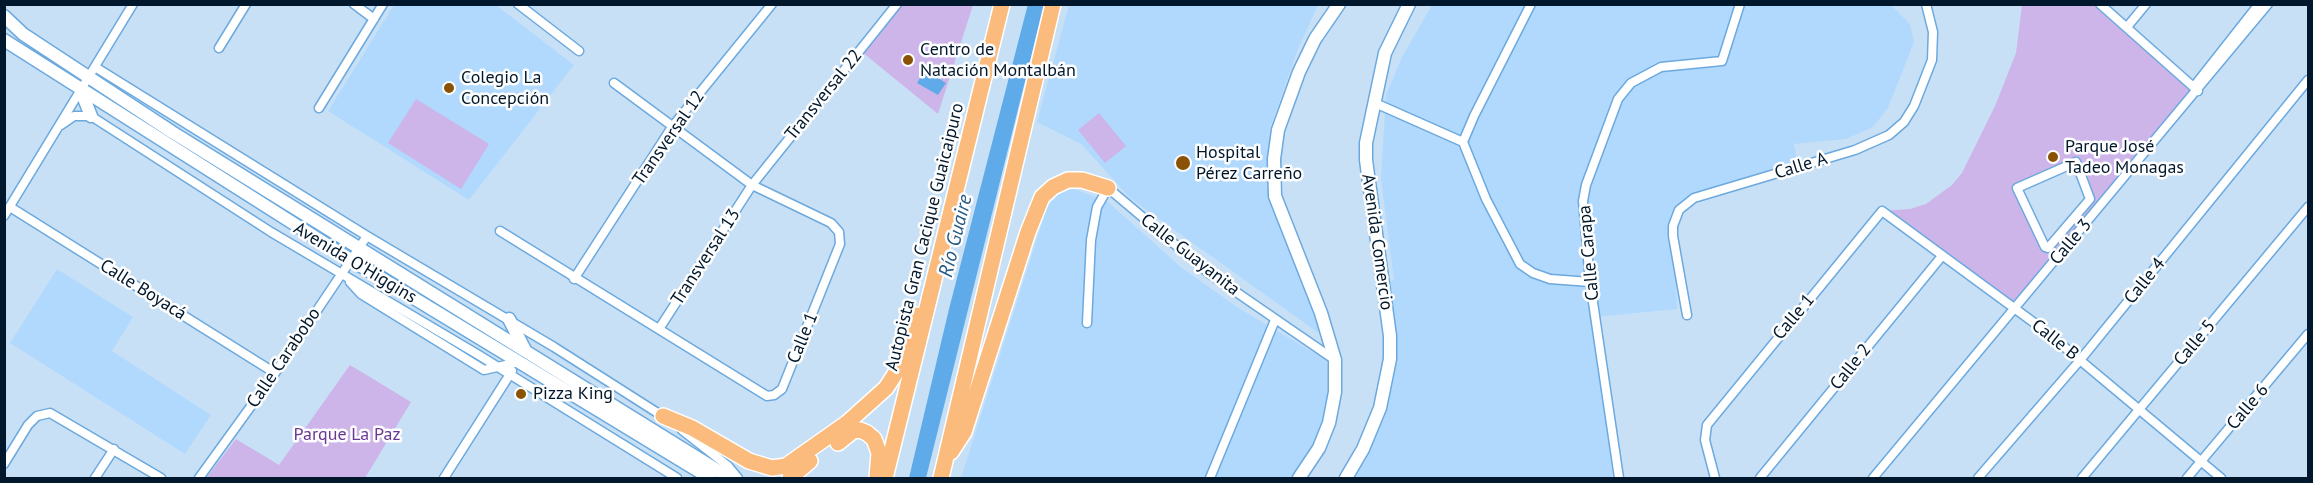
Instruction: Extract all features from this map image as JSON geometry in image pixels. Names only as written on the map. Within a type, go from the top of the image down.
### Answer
[{"type":"highway","name":"Autopista Gran Cacique Guaicaipuro","points":[[885,478],[1002,4]]},
{"type":"highway","points":[[941,478],[1053,4]]},
{"type":"highway","points":[[946,459],[964,432],[1028,232],[1042,198],[1053,187],[1068,180],[1082,180],[1107,188]]},
{"type":"highway","points":[[663,416],[692,428],[749,461],[772,468],[786,466],[847,423],[886,388],[897,370],[918,313],[933,290]]},
{"type":"highway","points":[[790,478],[844,438],[860,430],[874,440],[879,453],[877,478]]},
{"type":"main road","points":[[1299,478],[1319,448],[1329,423],[1335,392],[1335,360],[1321,313],[1275,196],[1274,159],[1278,130],[1299,72],[1315,39],[1339,4]]},
{"type":"main road","name":"Avenida Comercio","points":[[1346,478],[1363,449],[1380,408],[1390,359],[1390,336],[1366,160],[1367,132],[1390,39],[1409,4]]},
{"type":"main road","name":"Avenida O'Higgins","points":[[4,16],[23,34],[88,78],[357,249],[730,478]]},
{"type":"main road","name":"Avenida O'Higgins","points":[[4,40],[81,91],[351,260],[710,478]]},
{"type":"main road","points":[[81,91],[91,116]]},
{"type":"main road","points":[[509,319],[526,351]]},
{"type":"street","points":[[4,216],[133,4]]},
{"type":"street","points":[[219,48],[246,4]]},
{"type":"street","points":[[354,4],[374,19]]},
{"type":"street","points":[[319,108],[383,4]]},
{"type":"street","points":[[518,4],[579,51]]},
{"type":"street","name":"Transversal 12","points":[[574,279],[672,127],[772,4]]},
{"type":"street","name":"Transversal 22","points":[[752,184],[897,4]]},
{"type":"street","points":[[1463,142],[1531,4]]},
{"type":"street","name":"Calle Carapa","points":[[1619,478],[1590,282],[1583,201],[1586,185],[1618,99],[1631,83],[1661,67],[1722,61],[1740,4]]},
{"type":"street","name":"Calle A","points":[[1687,315],[1673,236],[1673,226],[1679,210],[1694,198],[1855,150],[1889,135],[1904,122],[1914,106],[1932,60],[1933,32],[1926,4]]},
{"type":"street","points":[[2100,4],[2196,89]]},
{"type":"street","points":[[2127,27],[2146,4]]},
{"type":"street","name":"Calle 3","points":[[2240,34],[2259,4]]},
{"type":"street","name":"Calle 3","points":[[1873,478],[2240,34],[2268,4]]},
{"type":"street","name":"Avenida O'Higgins","points":[[95,67],[367,236],[509,319],[663,416],[703,445],[738,478]]},
{"type":"street","points":[[88,78],[109,75]]},
{"type":"street","name":"Calle 4","points":[[1978,478],[2080,359],[2308,80]]},
{"type":"street","name":"Calle 1","points":[[500,231],[574,279],[767,396],[774,395],[782,389],[840,244],[839,232],[831,223],[752,184],[614,83]]},
{"type":"street","points":[[1375,103],[1463,142],[1495,218],[1520,264],[1533,273],[1550,279],[1590,282]]},
{"type":"street","points":[[61,125],[74,116],[91,116]]},
{"type":"street","name":"Avenida O'Higgins","points":[[91,116],[261,226],[341,273],[361,294],[430,338],[484,370],[498,367]]},
{"type":"street","points":[[2076,162],[2090,200],[2048,248],[2045,247],[2017,188],[2076,162]]},
{"type":"street","name":"Transversal 13","points":[[659,329],[752,184]]},
{"type":"street","points":[[1087,323],[1091,240],[1097,207],[1107,188]]},
{"type":"street","name":"Calle Guayanita","points":[[1107,188],[1210,274],[1335,360]]},
{"type":"street","name":"Calle Boyacá","points":[[10,207],[275,373]]},
{"type":"street","name":"Calle 5","points":[[2082,478],[2308,207]]},
{"type":"street","name":"Calle 1","points":[[1714,478],[1705,440],[1707,425],[1882,211]]},
{"type":"street","name":"Calle B","points":[[1882,211],[2080,359],[2221,478]]},
{"type":"street","name":"Calle Carabobo","points":[[199,478],[275,373],[367,236]]},
{"type":"street","name":"Calle 2","points":[[1760,478],[1942,256]]},
{"type":"street","name":"Calle 3","points":[[1866,478],[2013,308]]},
{"type":"street","points":[[1210,478],[1275,320]]},
{"type":"street","name":"Calle 6","points":[[2187,478],[2203,462],[2308,334]]},
{"type":"street","points":[[444,478],[526,351]]},
{"type":"street","points":[[498,367],[519,362]]},
{"type":"street","points":[[498,367],[677,478]]},
{"type":"street","points":[[4,464],[28,425],[37,416],[50,413],[161,478]]},
{"type":"street","points":[[95,478],[114,449]]},
{"type":"shaded area","points":[[1890,4],[1910,24],[1914,42],[1888,108],[1873,127],[1846,139],[1794,144],[1799,167],[1751,177],[1703,191],[1674,220],[1677,309],[1594,317],[1613,478],[1352,478],[1386,407],[1394,378],[1394,347],[1387,282],[1394,280],[1381,179],[1386,95],[1402,57],[1432,5]]},
{"type":"shaded area","name":"Colegio La Concepción","points":[[394,5],[496,5],[574,65],[469,200],[328,111]]},
{"type":"shaded area","name":"Hospital Pérez Carreño","points":[[1069,5],[1318,5],[1298,49],[1270,128],[1267,181],[1322,327],[1317,332],[1130,198],[1081,144],[1037,122]]},
{"type":"shaded area","points":[[1074,189],[1107,201],[1182,268],[1240,309],[1326,360],[1331,381],[1323,427],[1294,478],[961,478],[1047,207],[1061,191]]},
{"type":"shaded area","points":[[57,269],[133,317],[112,351],[211,415],[185,454],[10,343]]},
{"type":"green space","points":[[901,5],[973,5],[938,114],[862,52]]},
{"type":"green space","name":"Parque José Tadeo Monagas","points":[[2022,5],[2100,5],[2194,87],[2011,306],[1882,211],[1910,209],[1926,204],[1952,185],[1962,173],[1995,106],[2016,53]],"holes":[[[2076,162],[2090,199],[2045,247],[2017,188]]]},
{"type":"green space","points":[[416,99],[489,144],[461,189],[388,143]]},
{"type":"green space","points":[[1099,113],[1126,146],[1105,163],[1078,130]]},
{"type":"green space","name":"Parque La Paz","points":[[350,365],[411,402],[365,478],[206,478],[236,439],[279,465]]},
{"type":"water","points":[[1028,4],[1044,5],[926,478],[909,478],[949,309]]},
{"type":"water","points":[[925,70],[946,83],[938,95],[917,83]]},
{"type":"place","name":"Centro de Natación Montalbán","points":[[908,60]]},
{"type":"place","name":"Colegio La Concepción","points":[[449,88]]},
{"type":"place","name":"Parque José Tadeo Monagas","points":[[2053,157]]},
{"type":"place","name":"Hospital Pérez Carreño","points":[[1183,163]]},
{"type":"place","name":"Pizza King","points":[[521,394]]},
{"type":"water label","name":"Río Guaire","points":[[956,236]]}]
